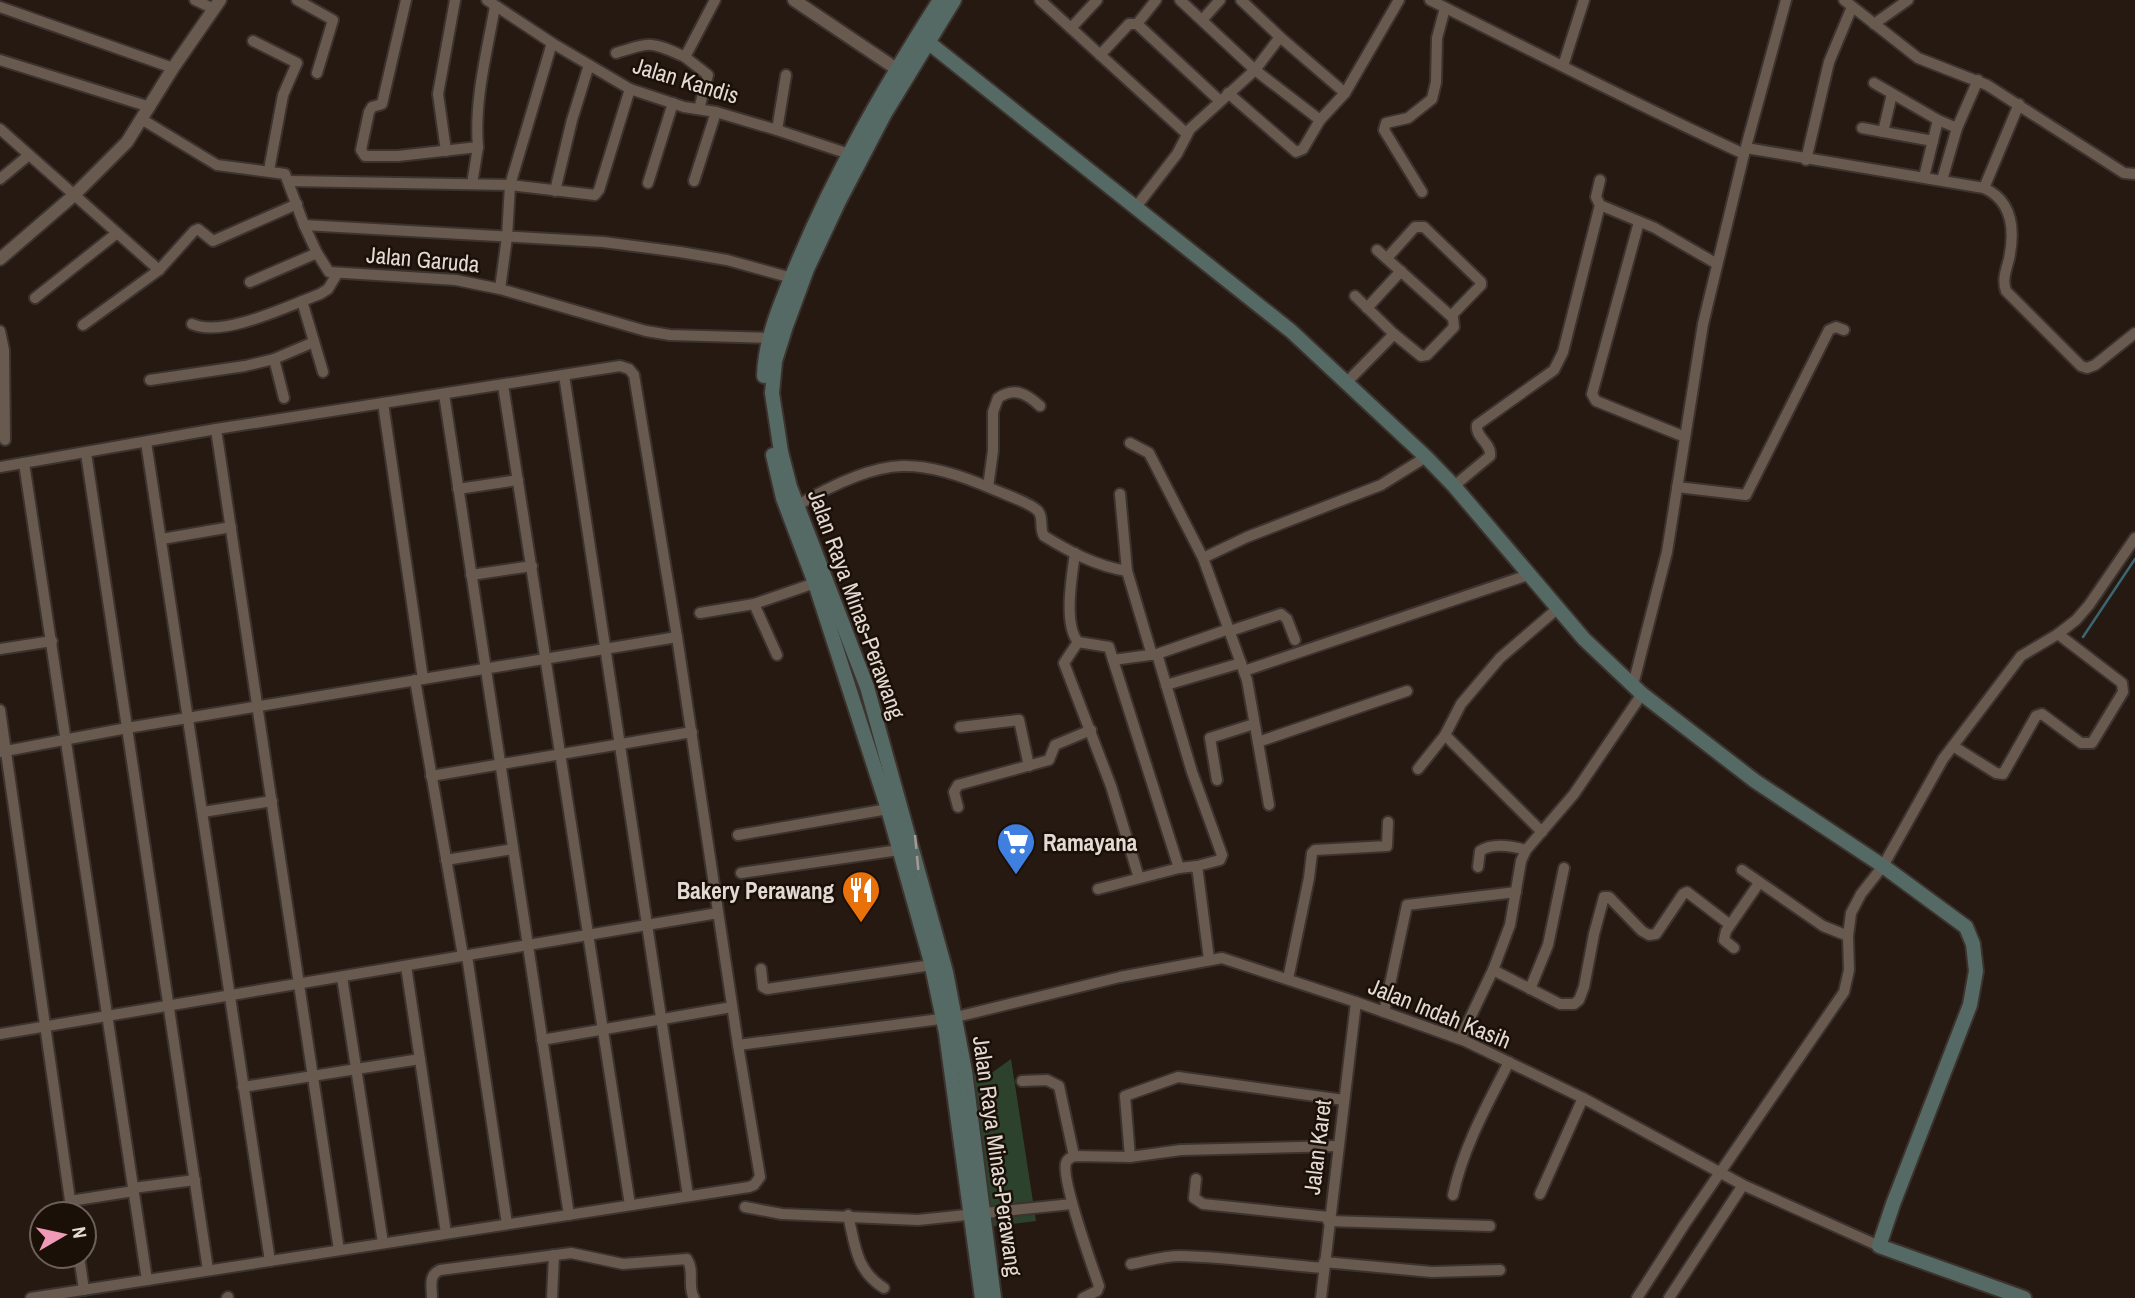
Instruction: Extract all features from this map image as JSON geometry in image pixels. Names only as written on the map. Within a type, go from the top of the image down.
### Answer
[{"type":"main road","name":"Jalan Raya Minas-Perawang","points":[[924,39],[940,0]]},
{"type":"main road","name":"Jalan Raya Minas-Perawang","points":[[954,0],[924,39],[849,154],[811,231],[770,338],[763,391],[777,479],[792,508],[867,687],[946,972],[976,1214],[982,1298]]},
{"type":"main road","points":[[924,39],[1291,331],[1426,457],[1454,486],[1584,639],[1638,690],[1755,781],[1883,866],[1966,927],[1973,944],[1976,971],[1970,1005],[1879,1245],[2024,1298]]},
{"type":"main road","name":"Jalan Raya Minas-Perawang","points":[[902,73],[807,269],[775,362],[772,393],[792,508],[888,809],[932,965],[950,1018]]},
{"type":"main road","name":"Jalan Raya Minas-Perawang","points":[[976,1214],[994,1298]]},
{"type":"street","points":[[0,259],[73,196],[127,142],[173,68],[217,5],[195,0]]},
{"type":"street","points":[[297,0],[332,20],[317,73]]},
{"type":"street","points":[[406,0],[383,104],[370,108],[361,150],[365,156],[379,158],[478,147]]},
{"type":"street","points":[[446,151],[438,94],[455,0]]},
{"type":"street","points":[[685,57],[715,0]]},
{"type":"street","points":[[794,0],[902,73]]},
{"type":"street","points":[[1040,0],[1187,134]]},
{"type":"street","points":[[1070,28],[1097,0]]},
{"type":"street","points":[[1137,24],[1156,0]]},
{"type":"street","points":[[1180,0],[1255,70],[1320,120]]},
{"type":"street","points":[[1203,19],[1220,0]]},
{"type":"street","points":[[1241,0],[1345,93]]},
{"type":"street","points":[[1100,55],[1129,24],[1137,24],[1224,97],[1296,152],[1303,149],[1320,120],[1345,93],[1399,0]]},
{"type":"street","points":[[1430,0],[1608,91],[1745,151],[1924,177],[1984,188],[1995,193],[2008,213],[2012,227],[2011,247],[2003,282],[2006,291],[2081,366],[2087,368],[2095,365],[2135,333]]},
{"type":"street","points":[[1563,66],[1584,0]]},
{"type":"street","points":[[1460,1039],[1493,970],[1510,925],[1521,861],[1526,850],[1574,794],[1638,690],[1667,552],[1703,324],[1745,151],[1787,0]]},
{"type":"street","points":[[1874,24],[1908,0]]},
{"type":"street","points":[[471,184],[478,147],[478,96],[491,3]]},
{"type":"street","name":"Jalan Kandis","points":[[491,3],[630,89],[777,130],[849,154]]},
{"type":"street","points":[[1807,160],[1829,62],[1848,4],[1928,64],[1978,80],[2123,173],[2135,174]]},
{"type":"street","points":[[0,7],[173,68]]},
{"type":"street","points":[[1422,192],[1384,130],[1386,123],[1408,118],[1432,99],[1436,82],[1437,38],[1445,8]]},
{"type":"street","points":[[1136,207],[1177,154],[1196,122],[1255,70],[1280,37]]},
{"type":"street","points":[[253,41],[296,64],[283,94],[269,170]]},
{"type":"street","points":[[499,289],[507,237],[510,185],[552,43]]},
{"type":"street","points":[[616,52],[657,44],[685,57],[708,75],[699,109]]},
{"type":"street","points":[[0,60],[150,107]]},
{"type":"street","points":[[555,191],[589,65]]},
{"type":"street","points":[[777,130],[786,75]]},
{"type":"street","points":[[1941,180],[1957,128],[1978,80]]},
{"type":"street","points":[[1874,83],[1957,128]]},
{"type":"street","points":[[143,120],[217,165],[269,170],[285,174],[289,181],[510,185],[591,196],[597,193],[630,89]]},
{"type":"street","points":[[1883,132],[1892,94]]},
{"type":"street","points":[[648,183],[673,103]]},
{"type":"street","points":[[1984,188],[2018,104]]},
{"type":"street","points":[[694,180],[716,112]]},
{"type":"street","points":[[1924,177],[1938,120]]},
{"type":"street","points":[[1862,128],[1933,141]]},
{"type":"street","points":[[0,129],[159,270]]},
{"type":"street","points":[[0,179],[29,155]]},
{"type":"street","points":[[1600,180],[1596,197],[1600,205],[1655,228],[1717,264]]},
{"type":"street","name":"Jalan Garuda","points":[[289,181],[304,225],[329,272],[456,279],[646,331],[670,335],[770,338]]},
{"type":"street","points":[[83,325],[159,270],[194,231],[198,229],[213,241],[297,204]]},
{"type":"street","points":[[1454,486],[1490,456],[1489,447],[1477,433],[1477,425],[1554,370],[1563,352],[1600,205]]},
{"type":"street","points":[[1639,222],[1592,394],[1595,401],[1685,437]]},
{"type":"street","points":[[304,225],[603,242],[727,260],[792,278]]},
{"type":"street","points":[[1387,258],[1415,227],[1424,227],[1481,282],[1451,316]]},
{"type":"street","points":[[35,298],[117,233]]},
{"type":"street","points":[[1355,296],[1421,356],[1427,355],[1454,327],[1455,322],[1451,316],[1377,250]]},
{"type":"street","points":[[250,282],[317,253]]},
{"type":"street","points":[[1367,308],[1401,271]]},
{"type":"street","points":[[192,324],[208,328],[242,324],[328,289],[337,274]]},
{"type":"street","points":[[302,301],[323,372]]},
{"type":"street","points":[[1678,487],[1746,495],[1829,330],[1836,327],[1844,330]]},
{"type":"street","points":[[0,331],[4,350],[5,440]]},
{"type":"street","points":[[1346,383],[1394,334]]},
{"type":"street","points":[[150,380],[246,366],[274,359],[314,342]]},
{"type":"street","points":[[274,359],[285,398]]},
{"type":"street","points":[[0,467],[216,429],[620,366],[629,369],[634,375],[677,637],[760,1180],[748,1187],[31,1298]]},
{"type":"street","points":[[564,375],[622,744],[688,1196]]},
{"type":"street","points":[[503,385],[630,1205]]},
{"type":"street","points":[[988,487],[993,451],[993,412],[998,398],[1015,391],[1025,394],[1040,406]]},
{"type":"street","points":[[444,394],[569,1214]]},
{"type":"street","points":[[383,403],[431,776],[465,956],[507,1224]]},
{"type":"street","points":[[216,429],[259,707],[297,985],[339,1250]]},
{"type":"street","points":[[146,442],[190,718],[270,1261]]},
{"type":"street","points":[[1130,443],[1149,453],[1203,558],[1242,667],[1269,805]]},
{"type":"street","points":[[86,453],[208,1270]]},
{"type":"street","points":[[1203,558],[1247,537],[1381,485],[1426,457]]},
{"type":"street","points":[[24,463],[147,1280]]},
{"type":"street","points":[[792,508],[837,485],[883,468],[900,466],[939,471],[988,487],[1035,509],[1041,517],[1042,534],[1106,568],[1127,571]]},
{"type":"street","points":[[458,489],[518,480]]},
{"type":"street","points":[[1098,889],[1179,867],[1220,860],[1222,855],[1192,772],[1127,571],[1120,494]]},
{"type":"street","points":[[162,539],[231,527]]},
{"type":"street","points":[[1637,1298],[1844,992],[1849,970],[1848,936],[1851,913],[1861,894],[1883,866],[1943,759],[2021,656],[2058,634],[2089,606],[2135,538]]},
{"type":"street","points":[[1075,553],[1070,592],[1073,635],[1078,642],[1109,647],[1179,867]]},
{"type":"street","points":[[471,575],[532,566]]},
{"type":"street","points":[[1166,685],[1242,667],[1528,575]]},
{"type":"street","points":[[701,613],[754,604],[815,583]]},
{"type":"street","points":[[754,604],[777,655]]},
{"type":"street","points":[[1418,769],[1445,735],[1461,704],[1500,658],[1558,608]]},
{"type":"street","points":[[1113,660],[1154,655],[1282,614],[1287,619],[1294,640]]},
{"type":"street","points":[[1953,746],[1996,773],[2003,774],[2038,714],[2042,714],[2081,743],[2092,743],[2123,692],[2122,683],[2058,634]]},
{"type":"street","points":[[3,751],[677,637]]},
{"type":"street","points":[[0,649],[52,641]]},
{"type":"street","points":[[1078,642],[1064,663],[1091,730],[1139,878]]},
{"type":"street","points":[[1258,742],[1407,691]]},
{"type":"street","points":[[0,710],[3,751],[70,1200]]},
{"type":"street","points":[[960,727],[1019,720],[1029,766]]},
{"type":"street","points":[[1216,780],[1210,738],[1254,724]]},
{"type":"street","points":[[958,807],[954,792],[958,785],[1049,760],[1055,745],[1091,730]]},
{"type":"street","points":[[431,776],[692,732]]},
{"type":"street","points":[[1445,735],[1542,832]]},
{"type":"street","points":[[203,812],[272,801]]},
{"type":"street","points":[[738,835],[888,809]]},
{"type":"street","points":[[1288,979],[1312,853],[1315,850],[1387,846],[1388,822]]},
{"type":"street","points":[[1478,867],[1479,851],[1483,848],[1512,846],[1526,850]]},
{"type":"street","points":[[446,860],[513,849]]},
{"type":"street","points":[[741,873],[900,850]]},
{"type":"street","points":[[1197,866],[1209,959]]},
{"type":"street","points":[[1530,989],[1548,945],[1564,868]]},
{"type":"street","points":[[1742,870],[1823,926],[1848,936]]},
{"type":"street","points":[[1734,948],[1724,939],[1729,924],[1759,883]]},
{"type":"street","points":[[1384,1012],[1407,905],[1516,892]]},
{"type":"street","points":[[1493,970],[1560,1004],[1574,1004],[1579,1000],[1584,986],[1604,897],[1609,897],[1649,935],[1656,934],[1687,892],[1729,924]]},
{"type":"street","points":[[0,1034],[718,913]]},
{"type":"street","name":"Jalan Indah Kasih","points":[[738,1045],[950,1018],[1120,977],[1222,958],[1460,1039],[1583,1098],[1720,1174],[1879,1245]]},
{"type":"street","points":[[761,969],[763,987],[768,989],[932,965]]},
{"type":"street","points":[[406,966],[446,1233]]},
{"type":"street","points":[[342,977],[383,1243]]},
{"type":"street","name":"Jalan Karet","points":[[1321,1298],[1356,1002]]},
{"type":"street","points":[[542,1040],[732,1007]]},
{"type":"street","points":[[243,1087],[311,1074],[356,1070],[420,1059]]},
{"type":"street","points":[[1453,1195],[1459,1167],[1509,1062]]},
{"type":"street","points":[[1130,1157],[1125,1096],[1169,1079],[1178,1077],[1344,1100]]},
{"type":"street","points":[[1022,1081],[1047,1080],[1059,1086],[1074,1156]]},
{"type":"street","points":[[1540,1194],[1583,1098]]},
{"type":"street","points":[[1083,1298],[1096,1292],[1099,1286],[1072,1204],[1066,1160],[1074,1156],[1130,1157],[1181,1150],[1338,1146]]},
{"type":"street","points":[[1195,1179],[1194,1198],[1203,1205],[1329,1219],[1490,1226]]},
{"type":"street","points":[[76,1200],[195,1180]]},
{"type":"street","points":[[1669,1298],[1743,1185]]},
{"type":"street","points":[[745,1207],[782,1214],[918,1220],[1072,1204]]},
{"type":"street","points":[[848,1215],[862,1269],[884,1288]]},
{"type":"street","points":[[432,1298],[431,1278],[440,1270],[571,1253],[623,1264],[687,1259],[691,1267],[689,1296]]},
{"type":"street","points":[[552,1298],[554,1255]]},
{"type":"street","points":[[1131,1264],[1182,1256],[1432,1272],[1500,1270]]},
{"type":"street","points":[[81,1270],[85,1290]]},
{"type":"green space","points":[[1011,1059],[1036,1221],[982,1228],[961,1068],[986,1077]]},
{"type":"waterway","points":[[2083,637],[2135,559]]},
{"type":"railway","points":[[915,835],[919,877]]},
{"type":"place","name":"Ramayana","points":[[1016,876]]},
{"type":"place","name":"Bakery Perawang","points":[[861,924]]}]
